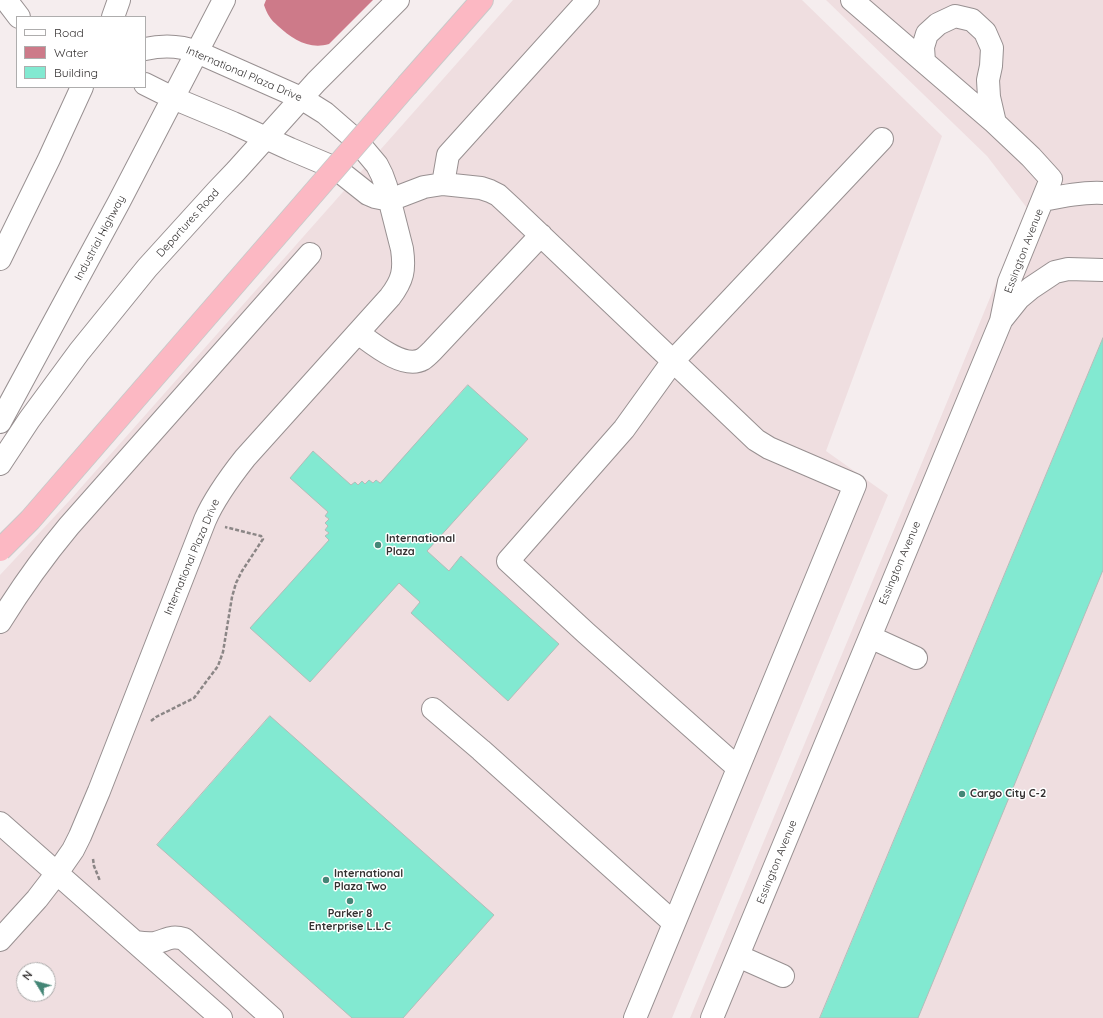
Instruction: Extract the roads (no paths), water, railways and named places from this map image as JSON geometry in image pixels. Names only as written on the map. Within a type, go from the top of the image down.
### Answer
[{"type":"highway","points":[[0,550],[30,520],[482,0]]},
{"type":"street","points":[[6,0],[18,16]]},
{"type":"street","points":[[112,16],[120,0]]},
{"type":"street","name":"Industrial Highway","points":[[0,422],[101,237],[224,0]]},
{"type":"street","name":"Departures Road","points":[[0,464],[29,420],[79,352],[147,268],[301,98],[398,0]]},
{"type":"street","points":[[443,184],[448,154],[588,0]]},
{"type":"street","name":"Essington Avenue","points":[[712,1018],[1001,321],[1009,282],[1052,179],[995,123],[852,0]]},
{"type":"street","points":[[924,62],[923,47],[927,34],[938,24],[955,16],[972,20],[985,32],[992,48],[991,66],[988,80],[989,97],[995,123]]},
{"type":"street","name":"International Plaza Drive","points":[[0,940],[37,899],[57,874],[73,850],[88,820],[205,520],[213,503],[246,458],[395,292],[403,274],[402,249],[390,200],[382,175],[364,149],[347,132],[325,113],[301,98],[197,52],[175,46],[162,46],[146,49]]},
{"type":"street","points":[[146,84],[173,98],[328,165],[339,171],[368,194],[375,197],[390,200],[424,187],[443,184],[482,188],[498,195],[750,436],[762,444],[855,485],[635,1018]]},
{"type":"street","points":[[0,258],[46,166],[82,88]]},
{"type":"street","points":[[738,768],[586,633],[508,561],[624,429],[672,361],[882,139]]},
{"type":"street","points":[[1043,200],[1092,192],[1103,193]]},
{"type":"street","points":[[358,333],[386,353],[397,358],[416,362],[423,359],[541,235]]},
{"type":"street","points":[[0,622],[31,574],[69,526],[310,254]]},
{"type":"street","points":[[1001,321],[1018,298],[1055,272],[1068,269],[1103,270]]},
{"type":"street","points":[[870,636],[916,658]]},
{"type":"street","points":[[433,709],[481,750],[674,923]]},
{"type":"street","points":[[0,823],[221,1018]]},
{"type":"street","points":[[135,942],[145,944],[155,943],[176,936],[184,939],[272,1018]]},
{"type":"street","points":[[738,956],[783,976]]},
{"type":"water","points":[[266,0],[373,0],[329,44],[315,46],[295,39],[278,26],[267,12],[264,5]]},
{"type":"place","name":"International Plaza","points":[[378,545]]},
{"type":"place","name":"Cargo City C-2","points":[[962,794]]},
{"type":"place","name":"International Plaza Two","points":[[326,880]]},
{"type":"place","name":"Parker 8 Enterprise L.L.C","points":[[350,901]]}]
